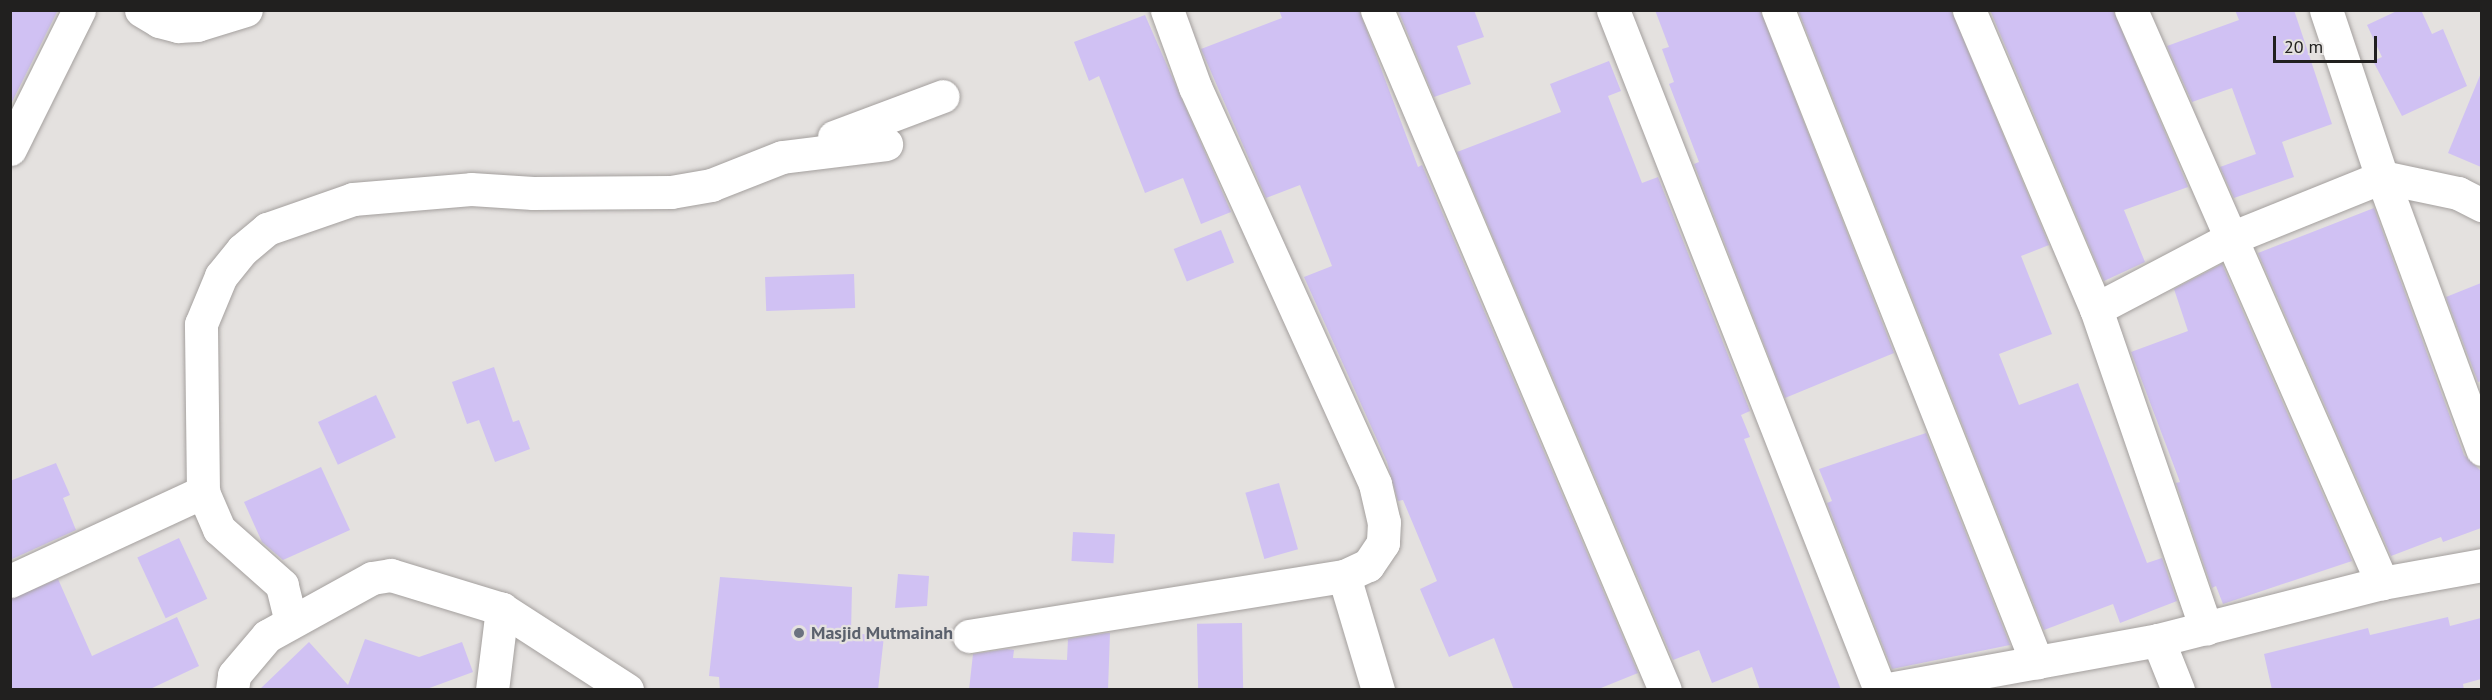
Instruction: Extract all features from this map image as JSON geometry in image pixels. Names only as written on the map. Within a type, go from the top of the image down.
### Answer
[{"type":"street","points":[[10,149],[79,10]]},
{"type":"street","points":[[141,10],[159,21],[178,26],[197,25],[246,10]]},
{"type":"street","points":[[969,636],[1344,576],[1368,565],[1383,543],[1384,522],[1375,484],[1195,87],[1167,10]]},
{"type":"street","points":[[1377,10],[1665,690]]},
{"type":"street","points":[[1613,10],[1882,690],[2158,640],[2382,583],[2481,565]]},
{"type":"street","points":[[1778,10],[2037,663]]},
{"type":"street","points":[[1969,10],[2096,309],[2206,629]]},
{"type":"street","points":[[2131,10],[2382,583]]},
{"type":"street","points":[[2326,10],[2382,177],[2481,449]]},
{"type":"street","points":[[291,622],[282,585],[219,529],[203,492],[201,324],[221,276],[242,250],[267,229],[353,199],[471,189],[532,194],[671,192],[711,185],[943,96]]},
{"type":"street","points":[[782,157],[886,144]]},
{"type":"street","points":[[2096,309],[2231,238],[2382,177],[2458,193],[2481,205]]},
{"type":"street","points":[[10,581],[203,492]]},
{"type":"street","points":[[224,685],[267,636],[372,578],[391,575],[502,609],[627,690]]},
{"type":"street","points":[[1344,576],[1378,690]]},
{"type":"street","points":[[492,690],[502,609]]},
{"type":"street","points":[[2158,640],[2178,690]]},
{"type":"building","points":[[10,10],[58,10],[10,106]]},
{"type":"building","points":[[1279,10],[1359,10],[1418,167],[1422,165],[1638,673],[1596,690],[1514,690],[1494,638],[1449,657],[1420,589],[1437,581],[1403,500],[1398,501],[1387,462],[1304,277],[1332,266],[1300,185],[1266,198],[1201,49],[1282,18]]},
{"type":"building","points":[[1398,10],[1474,10],[1484,37],[1457,46],[1471,84],[1434,97]]},
{"type":"building","points":[[1655,10],[1760,10],[1894,353],[1785,398],[1694,164],[1699,162],[1669,84],[1674,82],[1662,49],[1669,47]]},
{"type":"building","points":[[1798,10],[1951,10],[2049,245],[2021,256],[2052,334],[1999,354],[2019,405],[2078,383],[2147,563],[2162,558],[2177,601],[2120,623],[2113,604],[2044,630]]},
{"type":"building","points":[[1990,10],[2113,10],[2188,187],[2124,210],[2145,262],[2104,281]]},
{"type":"building","points":[[2235,10],[2294,10],[2332,124],[2282,142],[2294,177],[2234,198],[2220,167],[2256,154],[2232,88],[2192,102],[2167,46],[2239,20]]},
{"type":"building","points":[[2399,10],[2421,10],[2432,34],[2443,29],[2467,86],[2402,116],[2373,61],[2382,57],[2367,25]]},
{"type":"building","points":[[1145,15],[1231,212],[1201,224],[1183,178],[1145,193],[1099,76],[1089,81],[1074,42]]},
{"type":"building","points":[[1609,61],[1621,91],[1608,96],[1642,183],[1658,177],[1750,411],[1741,415],[1750,437],[1744,439],[1841,690],[1760,690],[1752,667],[1712,683],[1699,650],[1673,660],[1457,152],[1561,112],[1550,84]]},
{"type":"building","points":[[2481,73],[2481,167],[2448,153]]},
{"type":"building","points":[[2374,208],[2464,455],[2481,471],[2481,528],[2443,542],[2441,537],[2391,556],[2258,253]]},
{"type":"building","points":[[1221,230],[1234,262],[1187,282],[1174,249]]},
{"type":"building","points":[[2222,264],[2352,561],[2223,604],[2216,586],[2212,588],[2176,483],[2180,482],[2131,352],[2188,331],[2174,289]]},
{"type":"building","points":[[854,274],[855,308],[766,311],[765,277]]},
{"type":"building","points":[[2481,283],[2481,381],[2478,382],[2446,297]]},
{"type":"building","points":[[494,367],[513,422],[519,420],[530,449],[495,462],[479,420],[467,424],[452,382]]},
{"type":"building","points":[[376,395],[396,438],[338,465],[318,422]]},
{"type":"building","points":[[1926,433],[2010,645],[1892,669],[1827,503],[1832,501],[1819,469]]},
{"type":"building","points":[[56,463],[70,495],[63,498],[76,530],[10,560],[10,481]]},
{"type":"building","points":[[321,467],[350,530],[283,560],[262,542],[244,502]]},
{"type":"building","points":[[1279,483],[1298,549],[1264,559],[1245,493]]},
{"type":"building","points":[[1073,532],[1115,534],[1113,563],[1071,561]]},
{"type":"building","points":[[179,538],[207,599],[166,618],[137,557]]},
{"type":"building","points":[[898,574],[929,576],[927,606],[895,608]]},
{"type":"building","name":"Masjid Mutmainah","points":[[720,577],[852,587],[851,633],[884,636],[878,690],[720,690],[719,677],[709,676]]},
{"type":"building","points":[[58,579],[92,656],[177,617],[199,666],[148,690],[10,690],[10,599]]},
{"type":"building","points":[[2448,617],[2450,626],[2481,618],[2481,679],[2463,684],[2464,690],[2272,690],[2264,654],[2368,628],[2370,635]]},
{"type":"building","points":[[1242,623],[1243,690],[1198,690],[1197,624]]},
{"type":"building","points":[[1110,633],[1108,690],[969,690],[973,654],[1007,649],[1014,650],[1013,658],[1067,660],[1068,639]]},
{"type":"building","points":[[365,639],[419,657],[462,642],[473,672],[424,690],[259,690],[309,642],[348,685]]},
{"type":"place","name":"Masjid Mutmainah","points":[[799,633]]}]
